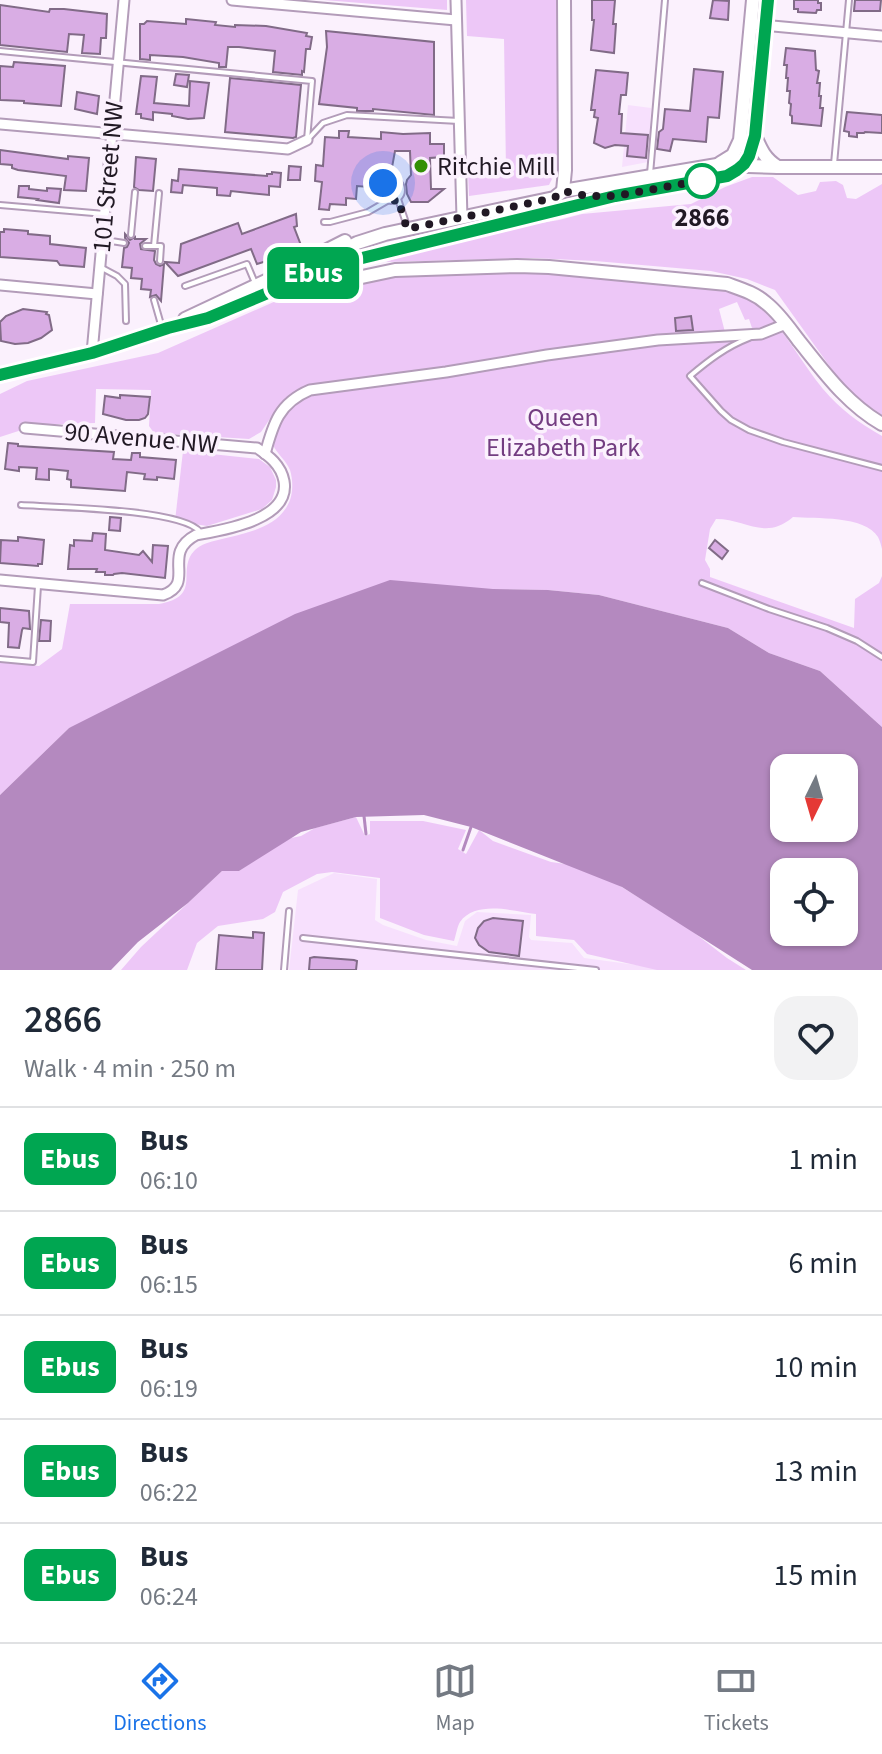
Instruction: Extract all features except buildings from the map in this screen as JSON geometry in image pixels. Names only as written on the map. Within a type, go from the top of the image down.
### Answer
[{"type":"main road","points":[[563,191],[564,0]]},
{"type":"main road","points":[[717,165],[733,155],[740,140],[753,0]]},
{"type":"main road","points":[[0,375],[92,353],[208,318],[330,267],[615,196],[727,176],[744,164],[755,136],[768,0]]},
{"type":"main road","points":[[755,136],[769,162],[778,167]]},
{"type":"main road","points":[[343,281],[333,277],[330,262],[337,253],[357,243],[385,234],[554,198],[563,191],[717,165],[882,167]]},
{"type":"main road","points":[[563,191],[587,196],[615,196]]},
{"type":"main road","points":[[165,329],[353,237],[385,234]]},
{"type":"main road","points":[[283,286],[326,287],[395,270],[503,266],[549,267],[727,284],[750,292],[767,304],[834,385],[857,408],[882,424]]},
{"type":"street","name":"101 Street NW","points":[[92,353],[124,0]]},
{"type":"street","points":[[232,0],[456,20]]},
{"type":"street","points":[[456,0],[462,218]]},
{"type":"street","points":[[750,24],[882,36]]},
{"type":"street","points":[[0,124],[288,149],[307,140]]},
{"type":"street","points":[[0,285],[97,294]]},
{"type":"street","points":[[0,580],[158,596],[169,594],[179,581],[180,549],[190,539],[252,521],[267,515],[277,506],[284,493],[283,478],[276,464],[261,451],[279,412],[301,393],[310,390],[658,340],[761,334],[786,324]]},
{"type":"street","name":"90 Avenue NW","points":[[25,428],[261,451]]},
{"type":"lane","points":[[650,176],[665,0]]},
{"type":"lane","points":[[834,167],[849,0]]},
{"type":"lane","points":[[0,51],[312,81],[307,140]]},
{"type":"lane","points":[[307,140],[323,123],[347,115],[459,121]]},
{"type":"lane","points":[[324,222],[368,212],[387,201],[398,199],[402,192],[396,180],[389,179],[380,190],[387,201]]},
{"type":"lane","points":[[131,235],[135,192]]},
{"type":"lane","points":[[154,246],[159,193]]},
{"type":"lane","points":[[398,199],[407,229]]},
{"type":"lane","points":[[0,205],[105,214]]},
{"type":"lane","points":[[103,240],[124,243]]},
{"type":"lane","points":[[145,246],[161,246],[160,261]]},
{"type":"lane","points":[[185,286],[247,264],[256,286]]},
{"type":"lane","points":[[100,267],[125,284],[126,321]]},
{"type":"lane","points":[[154,300],[165,329]]},
{"type":"lane","points":[[761,334],[728,347],[690,376],[721,411],[749,430],[882,468]]},
{"type":"lane","points":[[21,505],[136,513],[196,526],[202,534]]},
{"type":"lane","points":[[0,659],[33,662],[39,583]]},
{"type":"lane","points":[[702,583],[827,628],[857,641],[882,657]]},
{"type":"lane","points":[[284,970],[289,911]]},
{"type":"lane","points":[[303,938],[596,970]]},
{"type":"shaded area","points":[[628,105],[651,108],[648,162],[622,167]]},
{"type":"shaded area","points":[[390,580],[599,595],[728,628],[769,653],[820,671],[882,727],[882,970],[752,970],[622,887],[471,827],[424,815],[356,817],[301,832],[239,871],[222,871],[188,903],[138,942],[111,970],[0,970],[0,795],[69,728],[295,614]]},
{"type":"shaded area","points":[[334,873],[377,879],[375,920],[426,940],[457,946],[465,921],[477,912],[531,915],[531,940],[572,943],[584,958],[674,970],[289,970],[298,890]]},
{"type":"green space","points":[[324,0],[447,0],[447,10]]},
{"type":"green space","points":[[466,0],[557,0],[557,169],[549,185],[469,196],[468,173],[506,170],[504,39],[467,36]]},
{"type":"green space","points":[[752,177],[773,177],[798,195],[816,191],[820,182],[836,181],[843,185],[847,198],[856,199],[882,184],[882,415],[848,392],[775,290],[747,279],[711,271],[533,258],[386,262],[412,252],[582,214],[691,204]]},
{"type":"green space","name":"Queen Elizabeth Park","points":[[560,272],[728,290],[746,297],[762,309],[829,396],[850,415],[882,436],[882,549],[872,530],[851,522],[793,517],[783,524],[764,528],[716,519],[710,529],[705,560],[710,577],[854,628],[855,599],[879,583],[882,576],[882,727],[820,671],[769,653],[728,628],[599,595],[493,589],[69,728],[0,795],[0,662],[39,666],[62,649],[70,604],[159,604],[173,600],[185,589],[187,566],[195,550],[260,528],[278,518],[290,500],[292,485],[290,470],[273,445],[285,412],[280,404],[261,432],[249,439],[154,433],[149,426],[151,390],[96,389],[95,423],[37,425],[0,437],[0,394],[27,381],[158,353],[294,293],[339,292],[391,277]],"holes":[[[737,302],[745,320],[749,319],[754,334],[726,336],[719,309]]]},
{"type":"green space","points":[[183,451],[259,459],[270,467],[276,480],[272,500],[262,509],[207,526],[175,521]]},
{"type":"green space","points":[[356,817],[365,836],[370,834],[370,821],[423,821],[466,830],[458,849],[466,854],[479,830],[493,841],[551,862],[580,866],[612,881],[688,928],[746,970],[657,970],[587,954],[574,940],[536,936],[536,914],[506,909],[485,909],[467,915],[459,924],[454,941],[424,935],[380,918],[380,878],[332,872],[317,874],[283,892],[275,912],[263,919],[218,926],[197,943],[187,970],[121,970],[141,947],[222,871],[239,871],[291,838]]},
{"type":"waterway","points":[[364,816],[366,834]]},
{"type":"waterway","points":[[463,850],[471,827]]},
{"type":"bus line","name":"Ebus","points":[[0,375],[92,353],[208,318],[346,262],[615,196],[727,176],[744,164],[755,136],[768,0]]},
{"type":"place","name":"Ritchie Mill","points":[[421,166]]},
{"type":"place","name":"2866","points":[[702,181]]},
{"type":"route","points":[[383,183],[380,190],[382,196],[391,202],[398,199],[407,229],[554,198],[563,191],[587,196],[615,196],[710,179],[702,181]]}]
